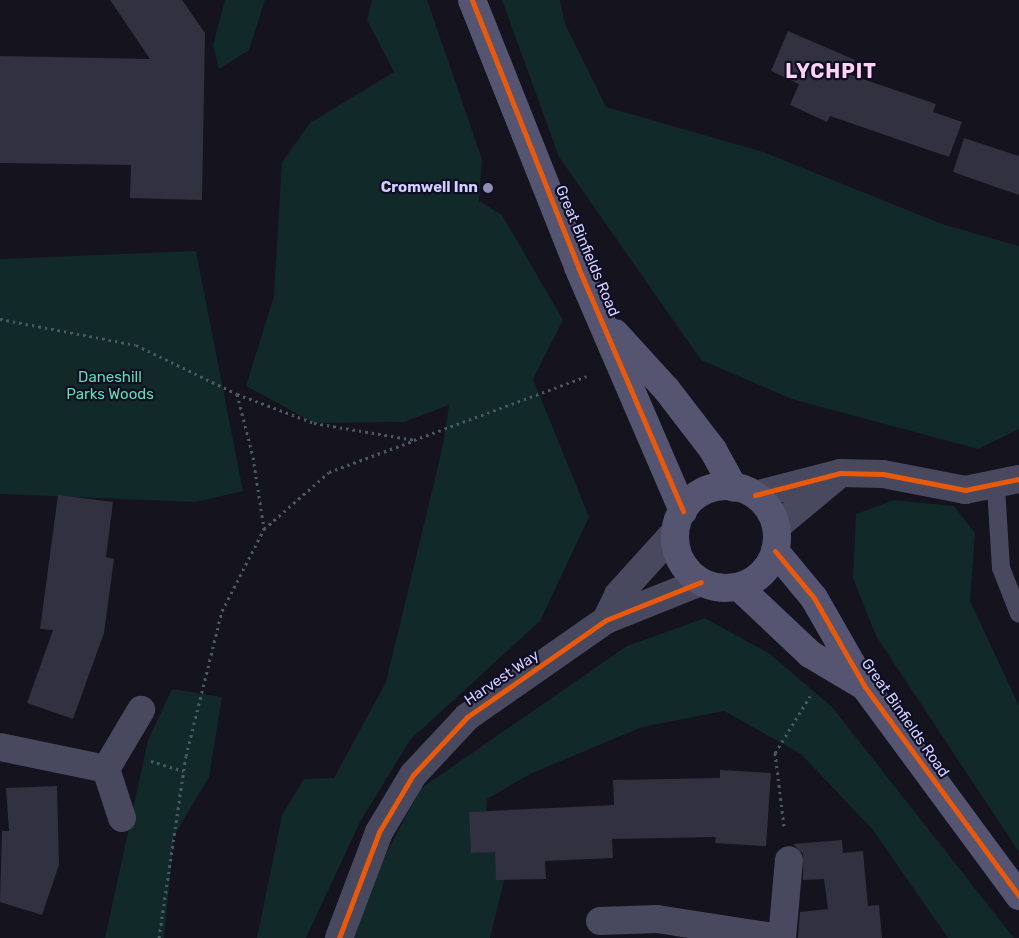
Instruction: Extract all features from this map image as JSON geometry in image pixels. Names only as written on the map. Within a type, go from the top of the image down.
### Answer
[{"type":"street","name":"Great Binfields Road","points":[[472,0],[578,267],[605,322],[679,521]]},
{"type":"street","name":"Great Binfields Road","points":[[605,322],[667,390],[744,491]]},
{"type":"street","points":[[775,539],[840,473]]},
{"type":"street","points":[[606,620],[618,594],[705,491],[744,491],[840,473],[884,474],[965,490],[1007,483]]},
{"type":"street","points":[[679,521],[683,566],[701,582],[718,588],[739,587],[768,567],[775,539],[767,507],[744,491]]},
{"type":"street","name":"Great Binfields Road","points":[[775,539],[814,598],[864,687],[1019,896]]},
{"type":"street","name":"Harvest Way","points":[[338,938],[380,832],[413,775],[467,718],[606,620],[701,582]]},
{"type":"street","name":"Great Binfields Road","points":[[739,587],[810,654],[864,687]]},
{"type":"street","points":[[122,818],[106,768],[141,710]]},
{"type":"street","points":[[0,747],[106,768]]},
{"type":"street","points":[[600,921],[657,919],[781,938],[789,860]]},
{"type":"lane","points":[[1007,483],[1001,568],[1019,614]]},
{"type":"path","points":[[0,319],[136,345],[237,394],[314,423],[414,440]]},
{"type":"path","points":[[159,938],[186,756],[222,611],[264,529],[329,472],[594,374]]},
{"type":"path","points":[[237,394],[253,457],[264,529]]},
{"type":"path","points":[[789,860],[775,753],[814,690]]},
{"type":"green space","points":[[225,0],[265,0],[249,50],[219,69],[213,45]]},
{"type":"green space","points":[[372,0],[427,0],[482,159],[479,201],[502,215],[563,320],[533,379],[589,517],[540,621],[410,740],[360,822],[306,938],[257,938],[282,815],[304,779],[334,778],[386,682],[443,445],[449,405],[404,422],[314,423],[246,386],[274,296],[282,162],[310,123],[394,72],[367,20]]},
{"type":"green space","points":[[502,0],[560,0],[565,24],[606,107],[763,152],[942,224],[1019,246],[1019,429],[978,449],[792,399],[701,360],[559,157]]},
{"type":"green space","name":"Daneshill Parks Woods","points":[[196,251],[243,491],[196,502],[0,494],[0,259]]},
{"type":"green space","points":[[894,500],[954,506],[975,533],[970,601],[1019,706],[1019,852],[876,636],[853,578],[856,514]]},
{"type":"green space","points":[[705,618],[770,654],[832,707],[1014,938],[948,938],[873,830],[801,754],[724,711],[642,727],[530,774],[487,799],[485,833],[505,877],[490,938],[351,938],[384,858],[420,789],[627,646]]},
{"type":"green space","points":[[172,689],[222,697],[209,777],[174,836],[164,938],[105,938],[148,740]]},
{"type":"building","points":[[110,0],[182,0],[205,33],[202,200],[130,198],[131,165],[0,163],[0,56],[150,59]]},
{"type":"building","points":[[788,31],[855,60],[848,74],[936,104],[933,112],[962,122],[949,157],[830,116],[827,122],[790,105],[799,84],[771,71]]},
{"type":"building","points":[[964,138],[1019,156],[1019,195],[953,172]]},
{"type":"building","points":[[58,495],[113,502],[106,557],[114,559],[104,633],[73,719],[27,703],[53,630],[40,629]]},
{"type":"building","points":[[720,770],[771,773],[766,846],[715,843],[716,837],[612,839],[613,858],[545,861],[546,879],[496,880],[495,852],[471,853],[469,812],[614,805],[613,780],[720,778]]},
{"type":"building","points":[[57,786],[59,865],[42,915],[0,902],[2,831],[9,831],[6,788]]},
{"type":"building","points":[[842,840],[843,853],[863,851],[868,906],[879,905],[882,938],[798,938],[800,912],[828,909],[824,879],[803,880],[803,854],[793,844]]},
{"type":"cycle path","points":[[472,0],[578,267],[683,511]]},
{"type":"cycle path","points":[[755,495],[840,473],[883,474],[965,490],[1019,479]]},
{"type":"cycle path","points":[[775,551],[814,598],[865,687],[1019,896]]},
{"type":"cycle path","points":[[339,938],[379,832],[413,775],[467,717],[606,620],[701,582]]},
{"type":"place","name":"Cromwell Inn","points":[[488,188]]},
{"type":"district","name":"LYCHPIT","points":[[831,71]]}]
